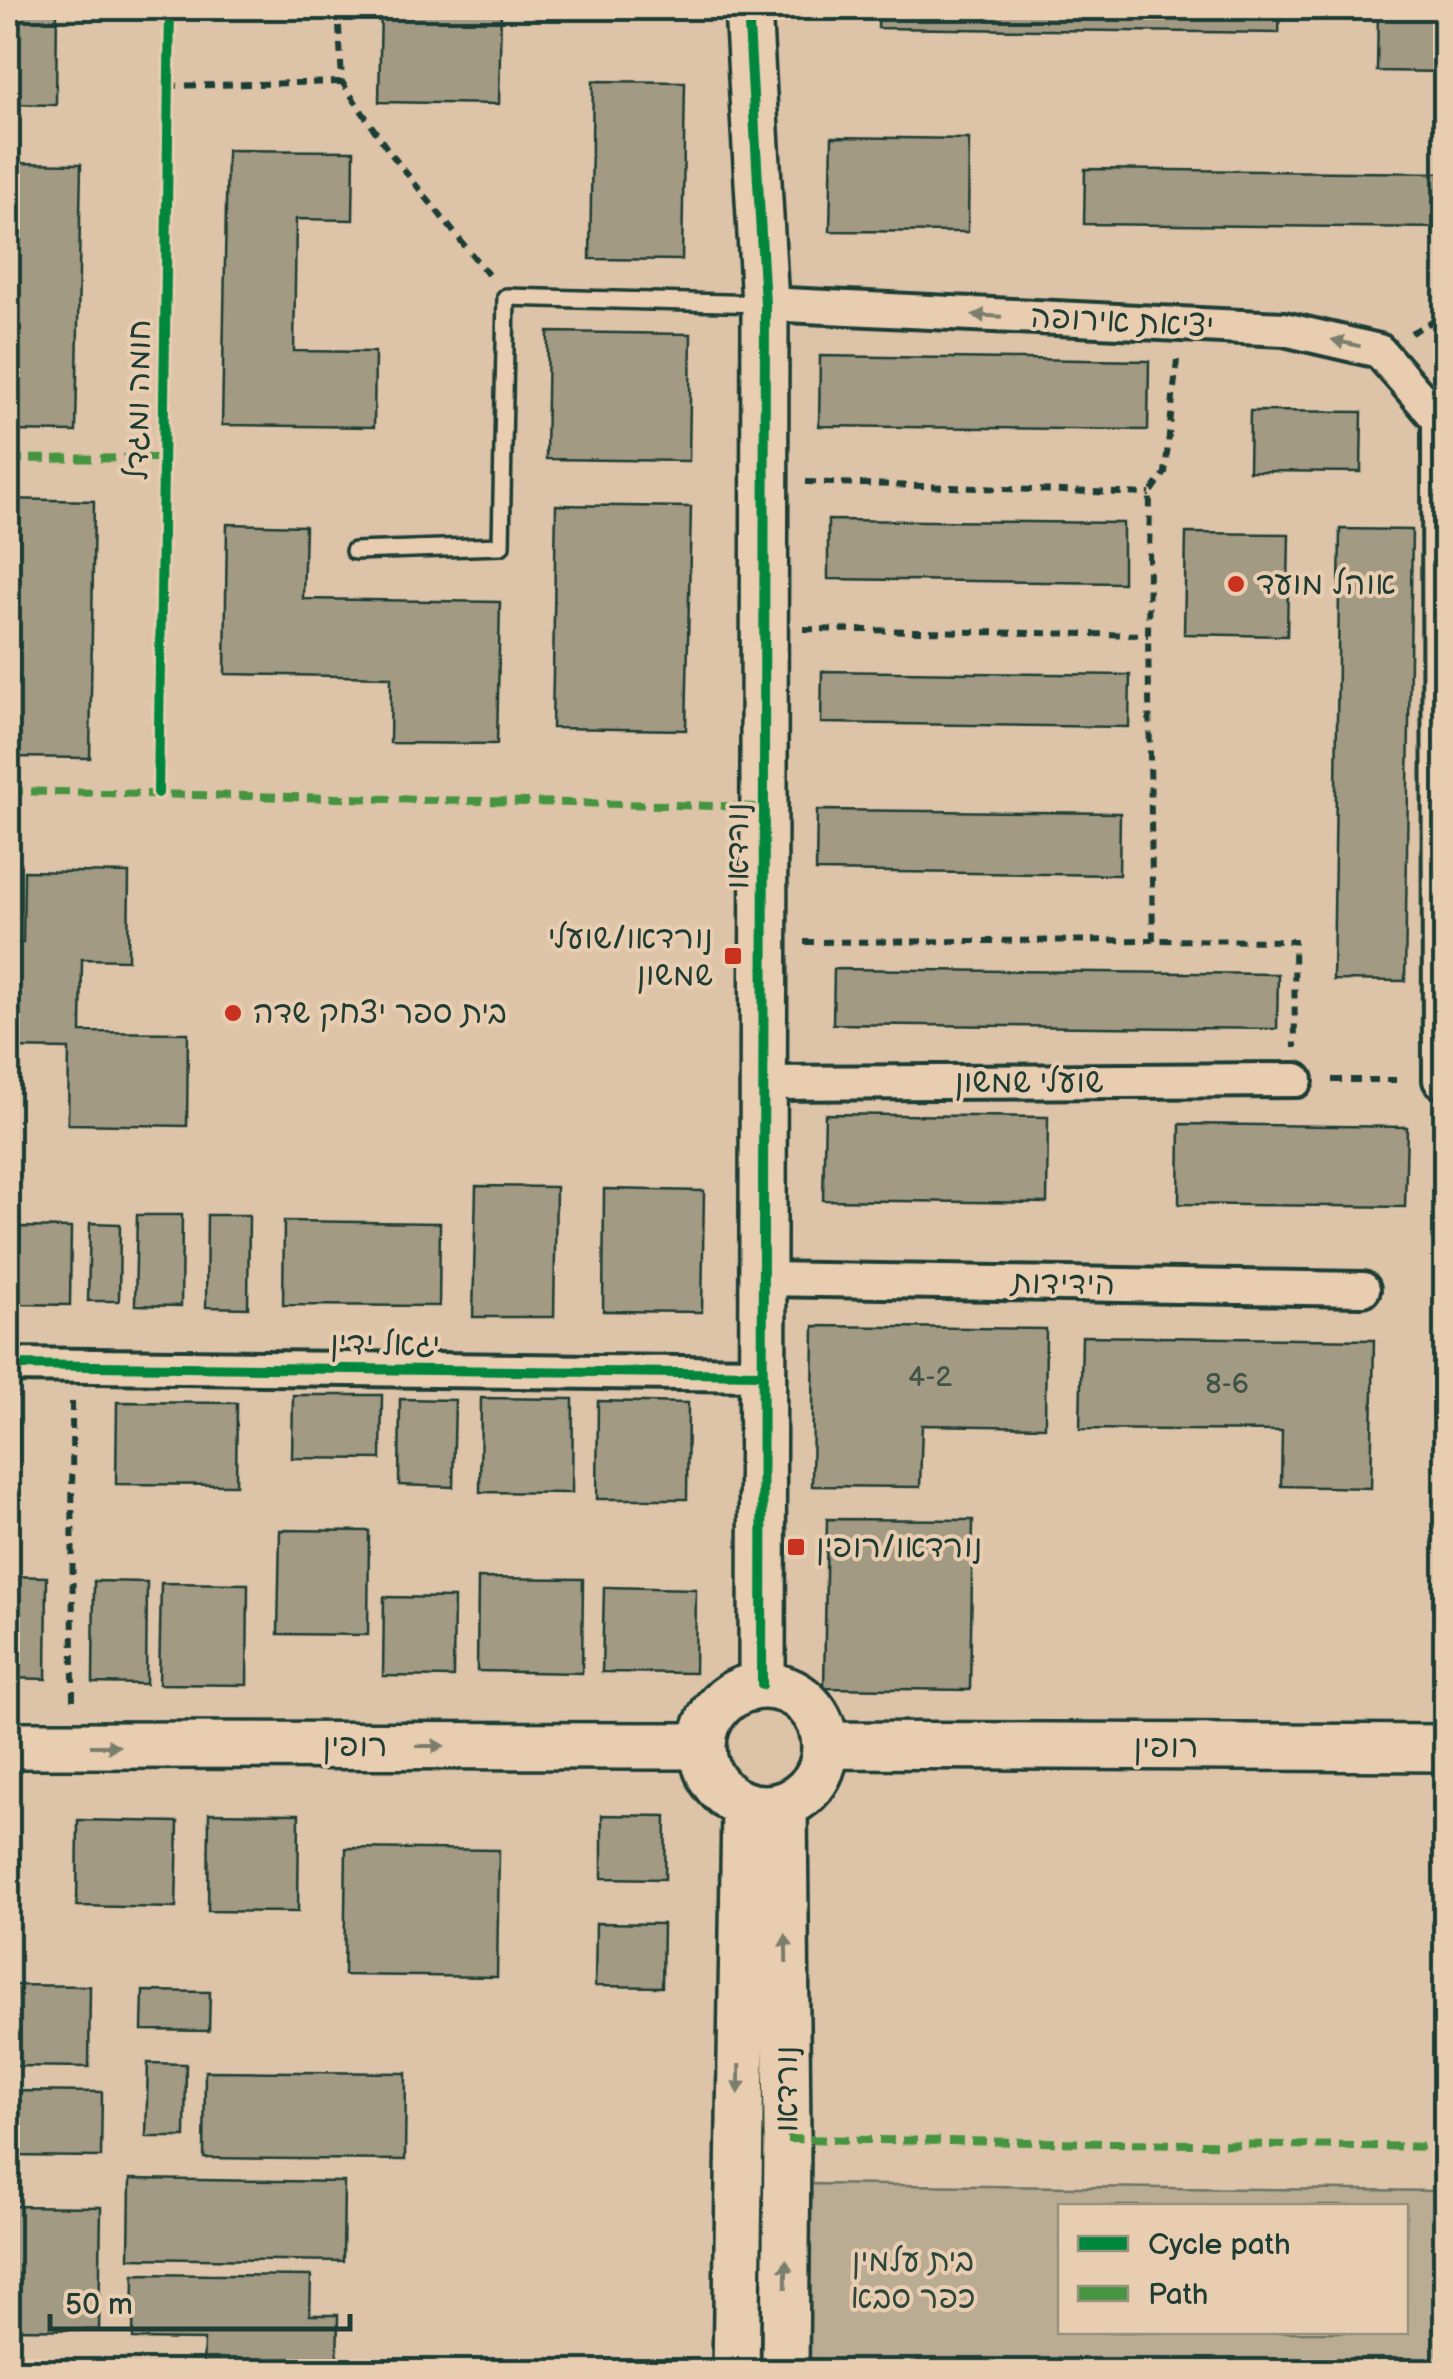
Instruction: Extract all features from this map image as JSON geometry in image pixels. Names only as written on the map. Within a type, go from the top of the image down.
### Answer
[{"type":"street","name":"נורדאו","points":[[748,8],[764,304],[762,1686]]},
{"type":"street","name":"יציאת אירופה","points":[[764,304],[1284,330],[1379,350],[1442,421]]},
{"type":"street","points":[[1442,421],[1442,1080]]},
{"type":"street","name":"שועלי שמשון","points":[[763,1084],[1296,1080]]},
{"type":"street","name":"הידידות","points":[[763,1279],[1362,1288]]},
{"type":"street","name":"יגאל ידין","points":[[8,1365],[762,1374]]},
{"type":"street","points":[[762,1686],[781,1688],[799,1696],[813,1709],[826,1745],[824,1764],[816,1782],[802,1796],[764,1806],[727,1798],[713,1784],[702,1746],[705,1728],[727,1698],[743,1689],[762,1686]]},
{"type":"street","name":"רופין","points":[[8,1745],[702,1746]]},
{"type":"street","name":"רופין","points":[[826,1745],[1446,1748]]},
{"type":"street","name":"נורדאו","points":[[736,2372],[764,1806]]},
{"type":"street","name":"נורדאו","points":[[764,1806],[788,2139],[784,2372]]},
{"type":"lane","points":[[354,550],[500,546],[506,297],[764,304]]},
{"type":"path","points":[[338,8],[342,82],[388,150],[506,297]]},
{"type":"path","points":[[168,105],[169,66]]},
{"type":"path","points":[[168,86],[342,82]]},
{"type":"path","points":[[1152,940],[1150,494],[1164,473],[1181,326]]},
{"type":"path","points":[[764,480],[1150,494]]},
{"type":"path","points":[[764,629],[1148,635]]},
{"type":"path","points":[[763,942],[1294,941],[1296,1080],[1442,1080],[1446,1326]]},
{"type":"path","points":[[72,1366],[73,1746]]},
{"type":"green space","name":"בית עלמין כפר סבא","points":[[806,2184],[1445,2191],[1445,2371],[804,2372]]},
{"type":"building","points":[[8,8],[57,8],[56,105],[8,104]]},
{"type":"building","points":[[381,8],[501,8],[499,104],[379,102]]},
{"type":"building","points":[[879,8],[1280,8],[1279,33],[878,28]]},
{"type":"building","points":[[1378,8],[1446,8],[1446,72],[1377,71]]},
{"type":"building","points":[[593,81],[685,82],[682,260],[590,259]]},
{"type":"building","points":[[832,137],[969,139],[968,232],[830,231]]},
{"type":"building","points":[[227,150],[354,151],[353,220],[296,219],[294,351],[375,352],[374,427],[222,425]]},
{"type":"building","points":[[8,163],[81,164],[76,432],[8,431]]},
{"type":"building","points":[[1085,169],[1446,173],[1446,228],[1084,224]]},
{"type":"building","points":[[548,332],[691,334],[689,461],[546,459]]},
{"type":"building","points":[[820,356],[1149,361],[1148,430],[819,426]]},
{"type":"building","points":[[1250,411],[1362,412],[1361,472],[1249,471]]},
{"type":"building","points":[[8,499],[94,501],[90,758],[8,757],[8,672],[12,672],[14,593],[8,592]]},
{"type":"building","points":[[556,505],[691,507],[686,730],[552,728]]},
{"type":"building","points":[[828,520],[1123,523],[1123,583],[828,579]]},
{"type":"building","points":[[227,524],[305,526],[303,599],[500,602],[497,744],[390,743],[391,677],[225,674]]},
{"type":"building","points":[[1340,529],[1412,530],[1405,981],[1333,980]]},
{"type":"building","name":"אוהל מועד","points":[[1186,533],[1289,534],[1287,636],[1184,634]]},
{"type":"building","points":[[822,671],[1130,675],[1129,727],[821,723]]},
{"type":"building","points":[[817,810],[1120,813],[1119,875],[816,871]]},
{"type":"building","points":[[24,871],[129,873],[128,960],[82,959],[81,1032],[188,1033],[187,1126],[68,1124],[69,1049],[8,1048],[8,943],[23,943]]},
{"type":"building","points":[[834,969],[1278,974],[1277,1029],[833,1024]]},
{"type":"building","points":[[825,1114],[1048,1117],[1047,1203],[823,1200]]},
{"type":"building","points":[[1180,1124],[1407,1127],[1405,1207],[1179,1204]]},
{"type":"building","points":[[476,1186],[556,1187],[554,1317],[473,1317]]},
{"type":"building","points":[[604,1189],[704,1191],[702,1312],[603,1311]]},
{"type":"building","points":[[137,1215],[182,1215],[181,1306],[135,1305]]},
{"type":"building","points":[[207,1215],[249,1215],[248,1308],[206,1307]]},
{"type":"building","points":[[284,1221],[440,1223],[439,1306],[283,1305]]},
{"type":"building","points":[[90,1223],[120,1224],[119,1301],[88,1301]]},
{"type":"building","points":[[20,1227],[71,1228],[70,1305],[18,1304]]},
{"type":"building","points":[[814,1326],[1046,1329],[1045,1427],[922,1425],[920,1487],[812,1486]]},
{"type":"building","points":[[1082,1336],[1374,1340],[1371,1488],[1281,1486],[1282,1431],[1080,1429]]},
{"type":"building","points":[[293,1395],[382,1395],[381,1459],[292,1458]]},
{"type":"building","points":[[8,1396],[20,1397],[20,1467],[8,1466]]},
{"type":"building","points":[[481,1398],[573,1399],[572,1493],[480,1492]]},
{"type":"building","points":[[400,1399],[455,1400],[453,1487],[399,1485]]},
{"type":"building","points":[[598,1401],[688,1403],[687,1499],[597,1499]]},
{"type":"building","points":[[117,1402],[237,1403],[236,1485],[116,1484]]},
{"type":"building","points":[[827,1519],[973,1520],[970,1690],[824,1688]]},
{"type":"building","points":[[280,1530],[369,1531],[368,1635],[278,1634]]},
{"type":"building","points":[[8,1576],[47,1577],[46,1679],[8,1678]]},
{"type":"building","points":[[478,1578],[583,1579],[582,1673],[477,1671]]},
{"type":"building","points":[[94,1581],[147,1582],[146,1684],[93,1683]]},
{"type":"building","points":[[161,1583],[248,1584],[247,1685],[159,1684]]},
{"type":"building","points":[[604,1587],[696,1589],[695,1673],[602,1672]]},
{"type":"building","points":[[384,1597],[454,1598],[453,1677],[383,1676]]},
{"type":"building","points":[[209,1813],[299,1814],[298,1912],[208,1911]]},
{"type":"building","points":[[602,1815],[666,1816],[665,1879],[602,1878]]},
{"type":"building","points":[[78,1820],[178,1822],[176,1908],[77,1906]]},
{"type":"building","points":[[8,1841],[16,1841],[15,1897],[8,1897]]},
{"type":"building","points":[[346,1848],[499,1850],[497,1977],[344,1975]]},
{"type":"building","points":[[596,1923],[663,1924],[662,1987],[595,1986]]},
{"type":"building","points":[[8,1985],[90,1986],[89,2067],[8,2066]]},
{"type":"building","points":[[143,1991],[210,1992],[209,2031],[142,2030]]},
{"type":"building","points":[[148,2063],[186,2064],[185,2137],[146,2137]]},
{"type":"building","points":[[205,2071],[406,2073],[405,2160],[204,2158]]},
{"type":"building","points":[[8,2091],[102,2092],[101,2157],[8,2156]]},
{"type":"building","points":[[130,2179],[344,2182],[343,2261],[129,2258]]},
{"type":"building","points":[[8,2206],[101,2207],[99,2330],[8,2329]]},
{"type":"building","points":[[134,2274],[311,2276],[310,2315],[338,2315],[337,2372],[203,2372],[204,2340],[133,2339]]},
{"type":"marked path","points":[[8,459],[163,458]]},
{"type":"marked path","points":[[8,791],[764,807]]},
{"type":"marked path","points":[[787,2139],[1446,2147]]},
{"type":"cycle path","name":"חומה ומגדל","points":[[158,793],[170,8]]},
{"type":"cycle path","points":[[748,8],[765,304],[762,1685]]},
{"type":"cycle path","points":[[8,1365],[762,1374]]},
{"type":"place","name":"אוהל מועד","points":[[1236,584]]},
{"type":"place","name":"נורדאו/שועלי שמשון","points":[[733,956]]},
{"type":"place","name":"בית ספר יצחק שדה","points":[[233,1013]]},
{"type":"place","name":"נורדאו/רופין","points":[[796,1547]]}]
